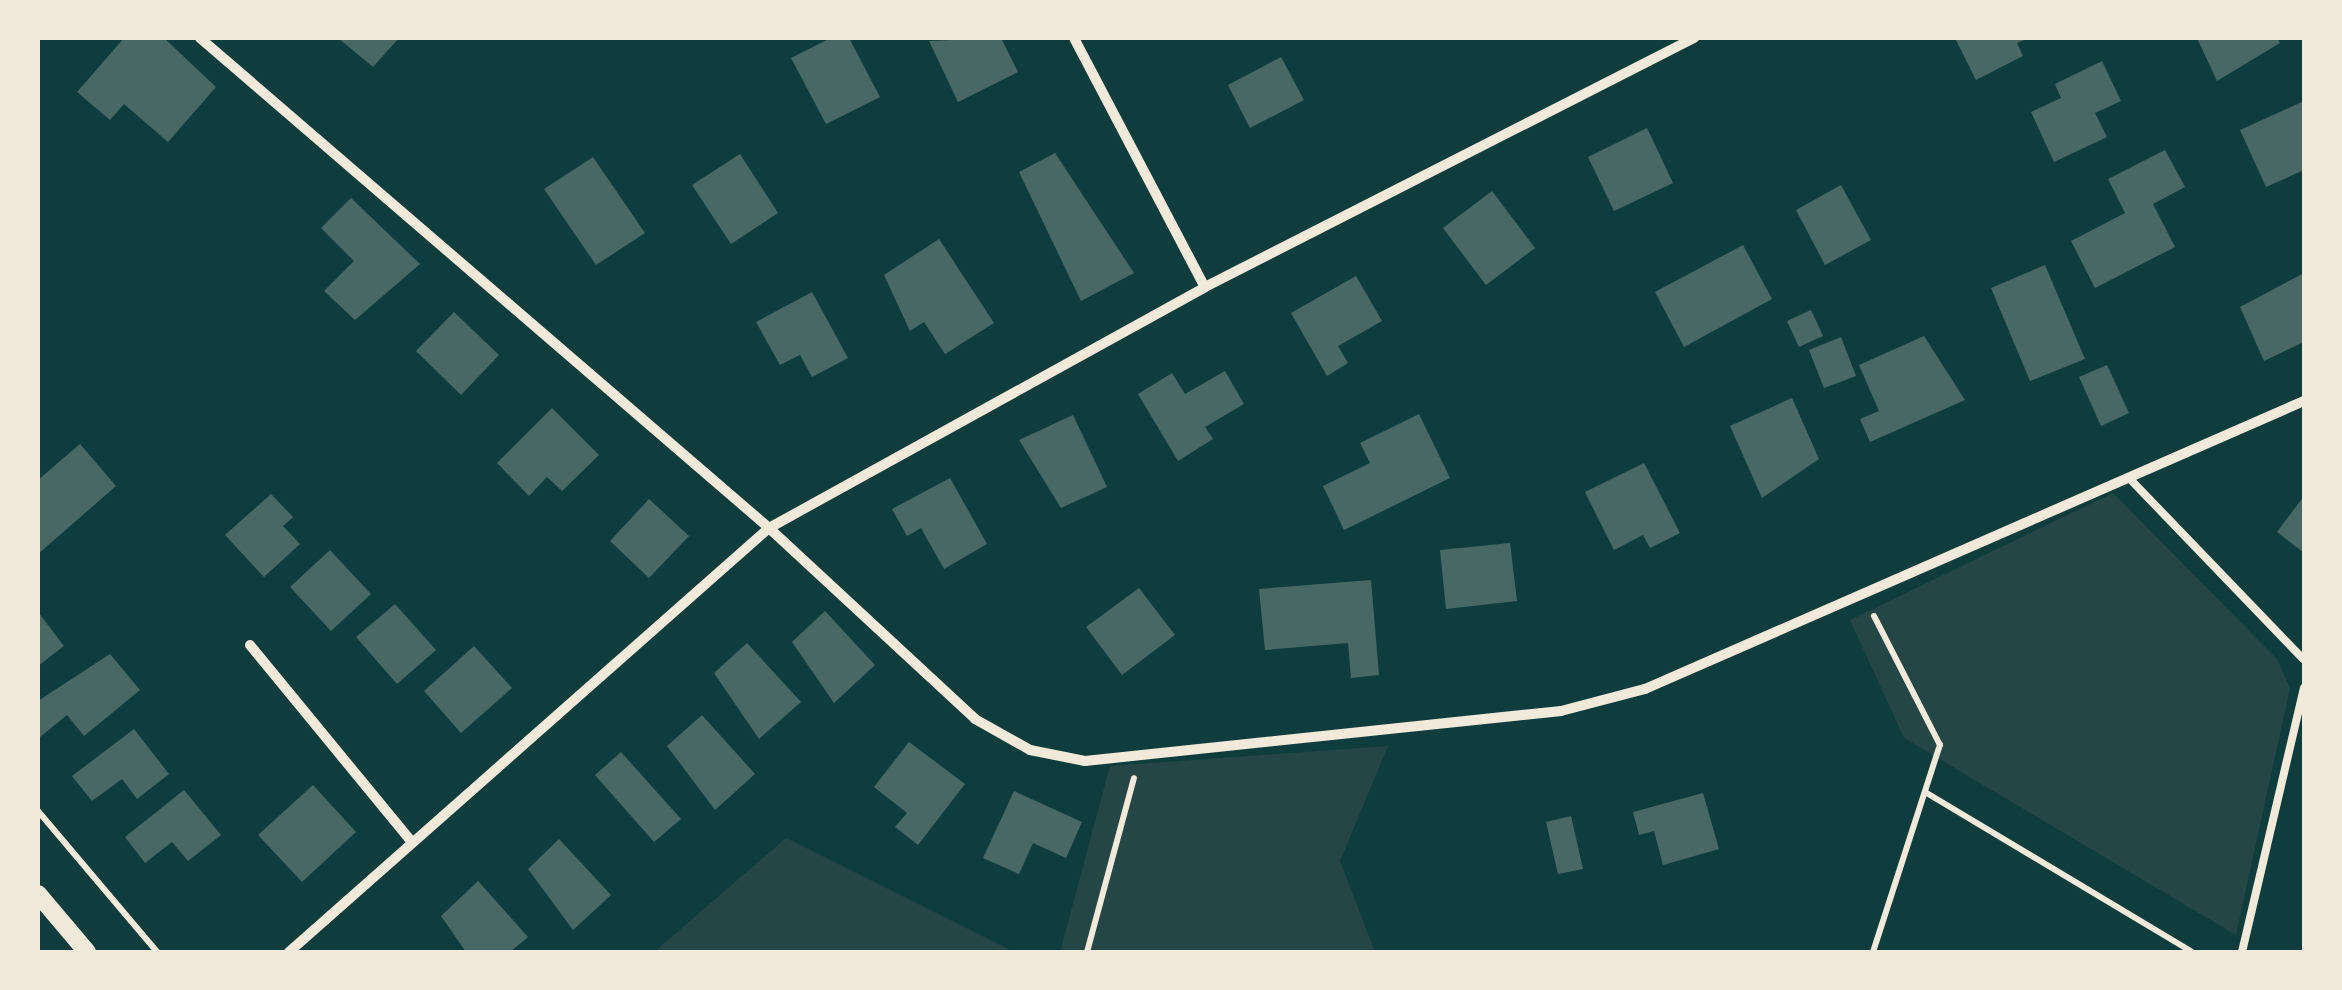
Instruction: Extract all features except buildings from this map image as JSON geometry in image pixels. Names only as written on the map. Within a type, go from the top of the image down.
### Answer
[{"type":"street","points":[[200,38],[770,528],[975,719],[1048,754],[1085,761],[1141,752],[1561,712],[1644,690],[2304,401]]},
{"type":"street","points":[[1074,38],[1205,287]]},
{"type":"street","points":[[290,952],[770,528],[1205,287],[1694,38]]},
{"type":"street","points":[[250,645],[412,842]]},
{"type":"street","points":[[38,894],[87,952]]},
{"type":"lane","points":[[2128,478],[2304,660]]},
{"type":"lane","points":[[2242,952],[2304,688]]},
{"type":"lane","points":[[2294,721],[2304,726]]},
{"type":"path","points":[[1866,593],[1940,745],[1874,952]]},
{"type":"path","points":[[1086,952],[1141,752]]},
{"type":"path","points":[[1925,792],[2192,952]]},
{"type":"path","points":[[38,812],[157,952]]},
{"type":"shaded area","points":[[2113,493],[2277,659],[2290,688],[2236,935],[1904,738],[1850,620]]},
{"type":"shaded area","points":[[1388,746],[1340,861],[1375,952],[1060,952],[1110,766]]},
{"type":"shaded area","points":[[786,838],[1014,952],[654,952]]}]
